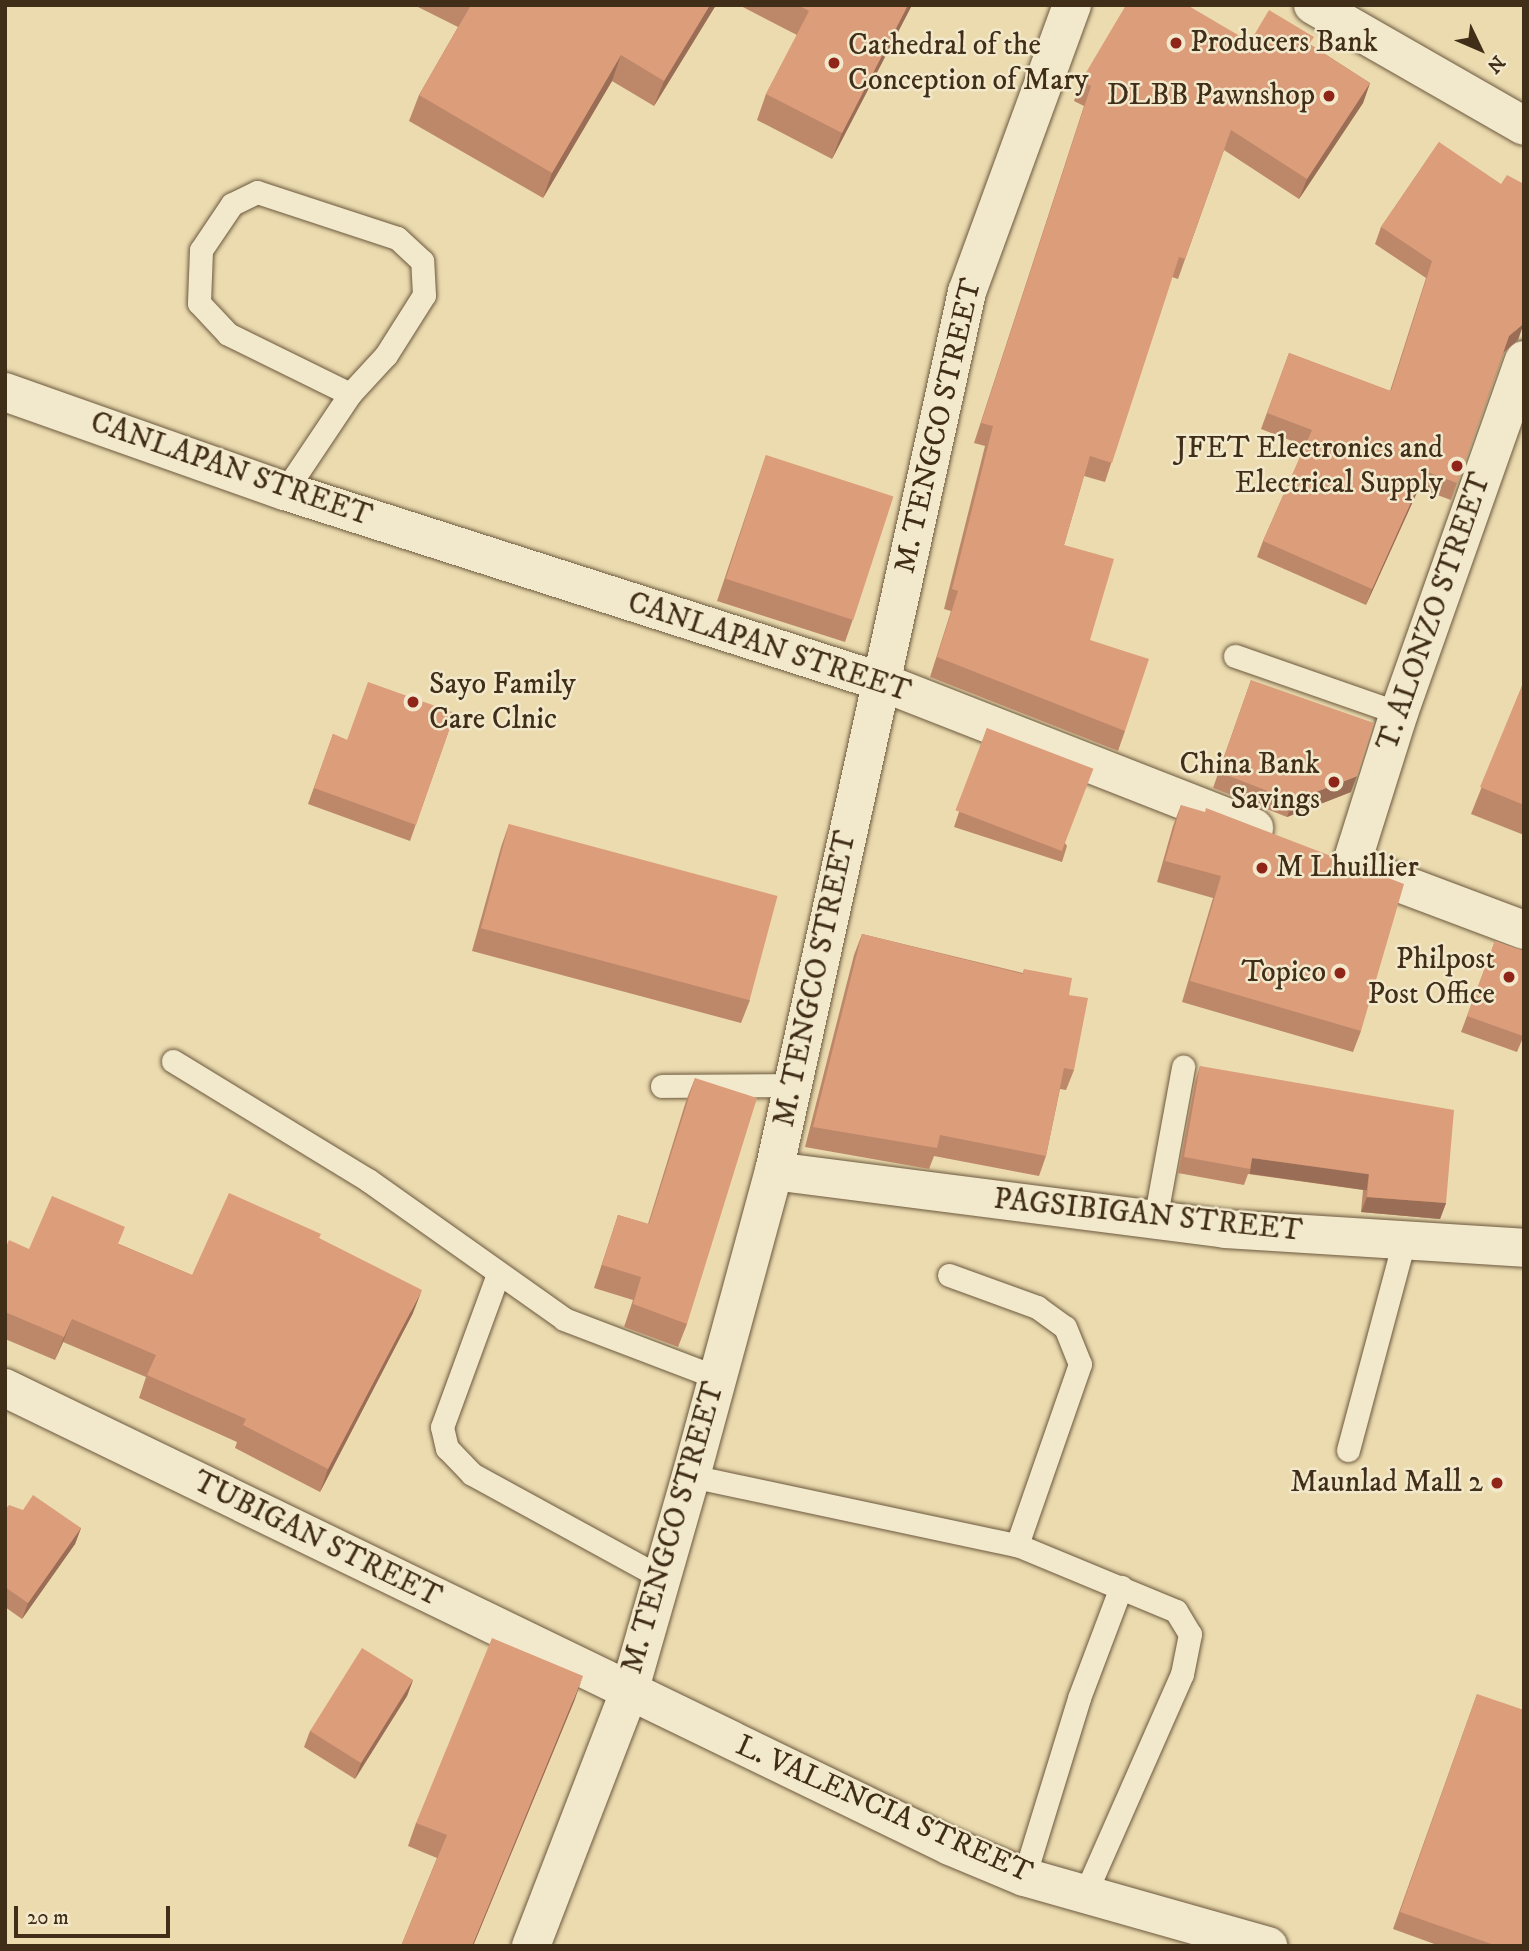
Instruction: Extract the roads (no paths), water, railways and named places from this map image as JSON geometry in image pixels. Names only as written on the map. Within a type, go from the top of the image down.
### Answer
[{"type":"street","name":"M. TENGCO STREET","points":[[531,1946],[629,1692],[691,1476],[774,1171],[879,681],[967,292],[1072,5]]},
{"type":"street","points":[[1313,5],[1524,126]]},
{"type":"street","name":"T. ALONZO STREET","points":[[1351,865],[1399,713],[1524,360]]},
{"type":"street","name":"CANLAPAN STREET","points":[[5,392],[285,492],[879,681],[1300,846],[1524,930]]},
{"type":"street","name":"PAGSIBIGAN STREET","points":[[774,1171],[1156,1220],[1404,1241],[1524,1248]]},
{"type":"street","name":"TUBIGAN STREET","points":[[5,1388],[629,1692]]},
{"type":"street","name":"L. VALENCIA STREET","points":[[629,1692],[950,1846],[1024,1877],[1268,1946]]},
{"type":"lane","points":[[285,492],[350,394],[386,355],[424,295],[422,261],[397,238],[257,192],[232,204],[201,250],[199,303],[228,334],[350,394]]},
{"type":"lane","points":[[1235,656],[1399,713]]},
{"type":"lane","points":[[173,1061],[368,1180],[564,1319],[716,1377]]},
{"type":"lane","points":[[1156,1220],[1183,1067]]},
{"type":"lane","points":[[662,1086],[794,1085]]},
{"type":"lane","points":[[1348,1450],[1404,1241]]},
{"type":"lane","points":[[498,1274],[442,1427],[447,1448],[472,1474],[662,1578]]},
{"type":"lane","points":[[950,1275],[1037,1307],[1065,1327],[1080,1364],[1017,1545]]},
{"type":"lane","points":[[691,1476],[1017,1545],[1176,1611],[1190,1634],[1182,1674],[1085,1894]]},
{"type":"lane","points":[[1024,1877],[1079,1698],[1121,1587]]},
{"type":"place","name":"Producers Bank","points":[[1176,43]]},
{"type":"place","name":"Cathedral of the Conception of Mary","points":[[834,63]]},
{"type":"place","name":"DLBB Pawnshop","points":[[1329,96]]},
{"type":"place","name":"JFET Electronics and Electrical Supply","points":[[1457,466]]},
{"type":"place","name":"Sayo Family Care Clnic","points":[[413,702]]},
{"type":"place","name":"China Bank Savings","points":[[1334,782]]},
{"type":"place","name":"M Lhuillier","points":[[1262,868]]},
{"type":"place","name":"Topico","points":[[1340,973]]},
{"type":"place","name":"Philpost Post Office","points":[[1509,977]]},
{"type":"place","name":"Maunlad Mall 2","points":[[1497,1483]]}]
